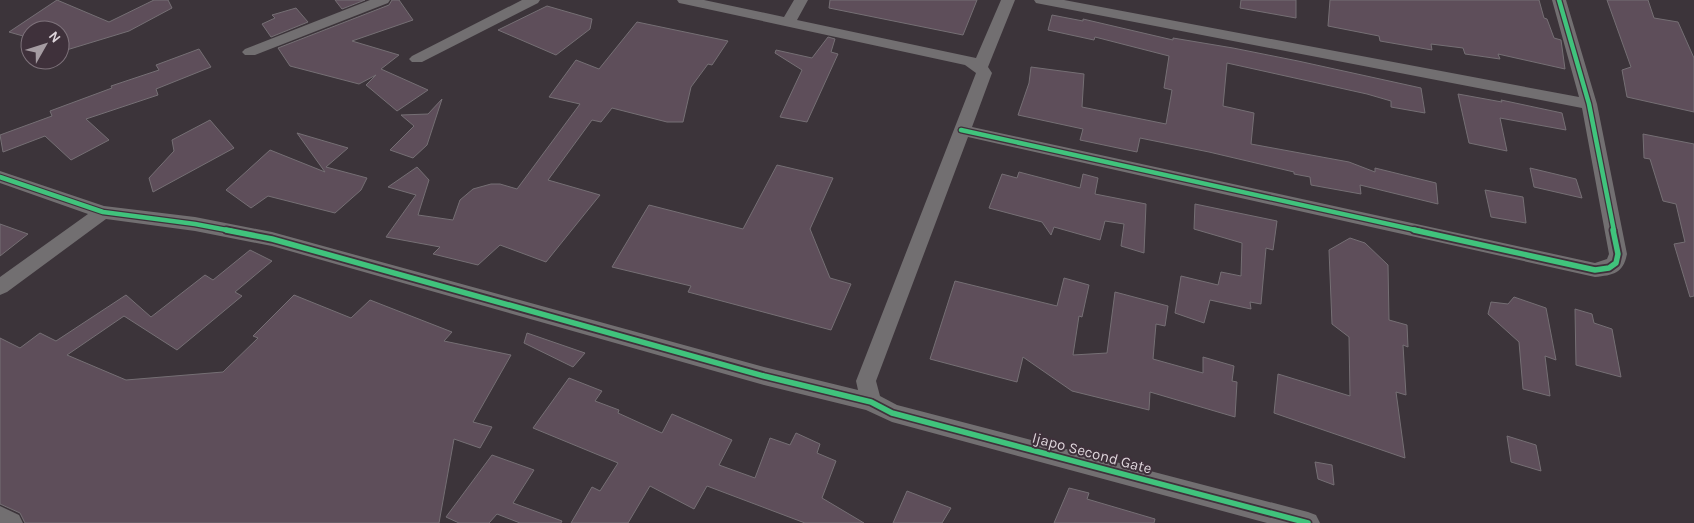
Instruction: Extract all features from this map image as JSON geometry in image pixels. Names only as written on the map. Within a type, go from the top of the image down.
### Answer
[{"type":"street","points":[[250,52],[383,0]]},
{"type":"street","points":[[417,59],[533,0]]},
{"type":"street","points":[[684,0],[970,61],[980,67],[984,73],[866,381],[871,402]]},
{"type":"street","points":[[788,22],[801,0]]},
{"type":"street","points":[[980,67],[1008,0]]},
{"type":"street","points":[[1041,0],[1589,104]]},
{"type":"street","points":[[961,130],[1595,270],[1609,268],[1616,263],[1618,254],[1589,104],[1559,0]]},
{"type":"street","name":"Ijapo Second Gate","points":[[0,177],[103,212],[194,224],[272,239],[764,376],[871,402],[892,413],[1254,516],[1308,523]]},
{"type":"street","points":[[0,287],[103,212]]},
{"type":"street","points":[[0,516],[11,523]]},
{"type":"building","points":[[57,0],[109,22],[154,0],[168,0],[172,8],[129,31],[70,49],[70,20],[27,20]]},
{"type":"building","points":[[335,0],[365,0],[342,9]]},
{"type":"building","points":[[392,0],[399,0],[413,20],[352,41],[399,55],[381,69],[428,90],[397,111],[366,85],[376,75],[359,84],[290,66],[278,48],[389,5]]},
{"type":"building","points":[[830,0],[977,0],[963,35],[829,8]]},
{"type":"building","points":[[1241,0],[1296,0],[1296,18],[1240,8]]},
{"type":"building","points":[[1330,0],[1539,0],[1544,18],[1547,19],[1554,38],[1561,40],[1565,69],[1498,54],[1500,59],[1465,54],[1463,48],[1431,44],[1432,50],[1380,41],[1379,36],[1328,26]]},
{"type":"building","points":[[1607,0],[1648,0],[1654,18],[1678,22],[1694,58],[1694,112],[1627,97],[1622,70],[1631,67]]},
{"type":"building","points":[[547,6],[592,19],[590,29],[556,55],[498,30]]},
{"type":"building","points":[[296,8],[308,22],[271,37],[262,24],[275,18],[272,15]]},
{"type":"building","points":[[1052,15],[1083,21],[1083,19],[1173,40],[1173,38],[1233,48],[1421,88],[1425,113],[1391,107],[1391,101],[1367,94],[1227,63],[1223,106],[1254,113],[1251,144],[1349,162],[1375,172],[1375,168],[1436,183],[1438,204],[1360,185],[1361,194],[1311,185],[1310,177],[1294,174],[1294,172],[1140,138],[1137,152],[1080,140],[1083,129],[1018,115],[1029,83],[1031,67],[1084,74],[1082,107],[1166,124],[1172,90],[1164,88],[1169,56],[1095,37],[1094,40],[1048,30]]},
{"type":"building","points":[[637,22],[728,41],[712,65],[708,64],[691,87],[683,122],[667,122],[612,108],[601,122],[592,120],[548,180],[600,195],[546,262],[500,245],[478,265],[433,254],[440,247],[386,237],[416,195],[388,187],[417,167],[429,180],[418,215],[453,220],[460,200],[473,189],[491,184],[500,184],[517,189],[580,104],[549,97],[576,60],[599,69]]},
{"type":"building","points":[[20,25],[20,35],[9,32]]},
{"type":"building","points":[[828,37],[835,39],[831,52],[838,54],[807,122],[780,117],[802,70],[775,53],[776,50],[812,58]]},
{"type":"building","points":[[199,49],[211,67],[156,89],[158,95],[86,119],[109,140],[71,160],[45,136],[3,152],[0,135],[52,116],[50,111],[112,88],[111,86],[159,70],[156,65]]},
{"type":"building","points":[[1458,94],[1502,102],[1501,100],[1562,113],[1566,130],[1500,118],[1507,151],[1469,143]]},
{"type":"building","points":[[442,99],[427,145],[413,158],[390,150],[414,126],[401,115],[428,114]]},
{"type":"building","points":[[210,120],[234,148],[153,192],[149,178],[174,151],[172,140]]},
{"type":"building","points":[[297,133],[348,148],[326,167],[367,178],[361,190],[335,213],[268,196],[251,208],[226,190],[270,150],[325,172]]},
{"type":"building","points":[[1643,134],[1694,144],[1694,296],[1690,297],[1674,244],[1685,242],[1676,204],[1663,201],[1650,159],[1644,158]]},
{"type":"building","points":[[777,165],[833,178],[810,229],[830,278],[851,284],[831,330],[688,292],[691,286],[612,267],[649,205],[743,229]]},
{"type":"building","points":[[1530,168],[1576,179],[1582,198],[1534,187]]},
{"type":"building","points":[[1019,172],[1080,188],[1083,174],[1098,178],[1095,194],[1146,204],[1144,253],[1121,246],[1124,224],[1105,221],[1100,240],[1054,227],[1051,235],[1042,222],[989,208],[1002,174],[1017,178]]},
{"type":"building","points":[[1485,190],[1523,197],[1526,223],[1491,217]]},
{"type":"building","points":[[1195,204],[1277,221],[1273,250],[1266,248],[1261,304],[1250,302],[1251,309],[1210,300],[1204,323],[1175,313],[1181,276],[1218,285],[1221,272],[1241,276],[1242,243],[1194,229]]},
{"type":"building","points":[[0,224],[28,234],[0,256]]},
{"type":"building","points":[[1350,238],[1365,243],[1388,265],[1389,320],[1407,325],[1408,347],[1403,345],[1406,395],[1396,392],[1405,458],[1274,413],[1278,374],[1350,396],[1349,337],[1332,324],[1329,250]]},
{"type":"building","points":[[250,250],[272,261],[235,292],[242,296],[177,350],[124,316],[67,355],[126,380],[223,372],[258,338],[253,336],[294,295],[351,318],[370,300],[452,332],[444,341],[511,355],[473,422],[492,427],[480,448],[454,439],[439,523],[25,523],[20,513],[0,504],[0,338],[20,348],[40,333],[56,341],[126,295],[151,317],[205,275],[213,280]]},
{"type":"building","points":[[1064,278],[1089,285],[1082,317],[1079,316],[1073,355],[1107,353],[1115,292],[1168,306],[1165,326],[1156,324],[1153,359],[1203,373],[1203,357],[1234,366],[1232,381],[1237,382],[1235,417],[1150,392],[1149,410],[1072,391],[1023,357],[1017,382],[930,359],[955,281],[1057,306]]},
{"type":"building","points":[[1514,297],[1546,308],[1556,360],[1545,356],[1550,396],[1523,389],[1519,342],[1488,314],[1491,302],[1508,304]]},
{"type":"building","points":[[1575,309],[1592,314],[1594,323],[1612,329],[1621,377],[1576,365]]},
{"type":"building","points":[[527,333],[585,353],[573,367],[524,343]]},
{"type":"building","points":[[569,378],[602,391],[595,401],[619,410],[618,413],[662,433],[672,414],[732,440],[719,465],[755,478],[770,438],[790,445],[796,433],[820,444],[817,453],[836,461],[822,498],[864,523],[805,523],[707,486],[694,509],[650,486],[628,523],[571,523],[592,487],[600,491],[618,463],[533,428]]},
{"type":"building","points":[[1507,436],[1536,445],[1541,471],[1511,462]]},
{"type":"building","points":[[492,455],[534,470],[513,503],[562,521],[561,523],[520,523],[497,514],[489,523],[459,523],[446,517]]},
{"type":"building","points":[[1315,462],[1332,465],[1334,485],[1318,479]]},
{"type":"building","points":[[1069,488],[1089,493],[1087,499],[1155,519],[1154,523],[1054,523]]},
{"type":"building","points":[[907,491],[951,508],[942,523],[893,523]]},
{"type":"cycle path","points":[[961,130],[1595,270],[1609,268],[1616,263],[1618,254],[1589,104],[1559,0]]},
{"type":"cycle path","points":[[0,177],[103,212],[195,224],[272,239],[764,376],[871,402],[892,413],[1308,523]]}]
